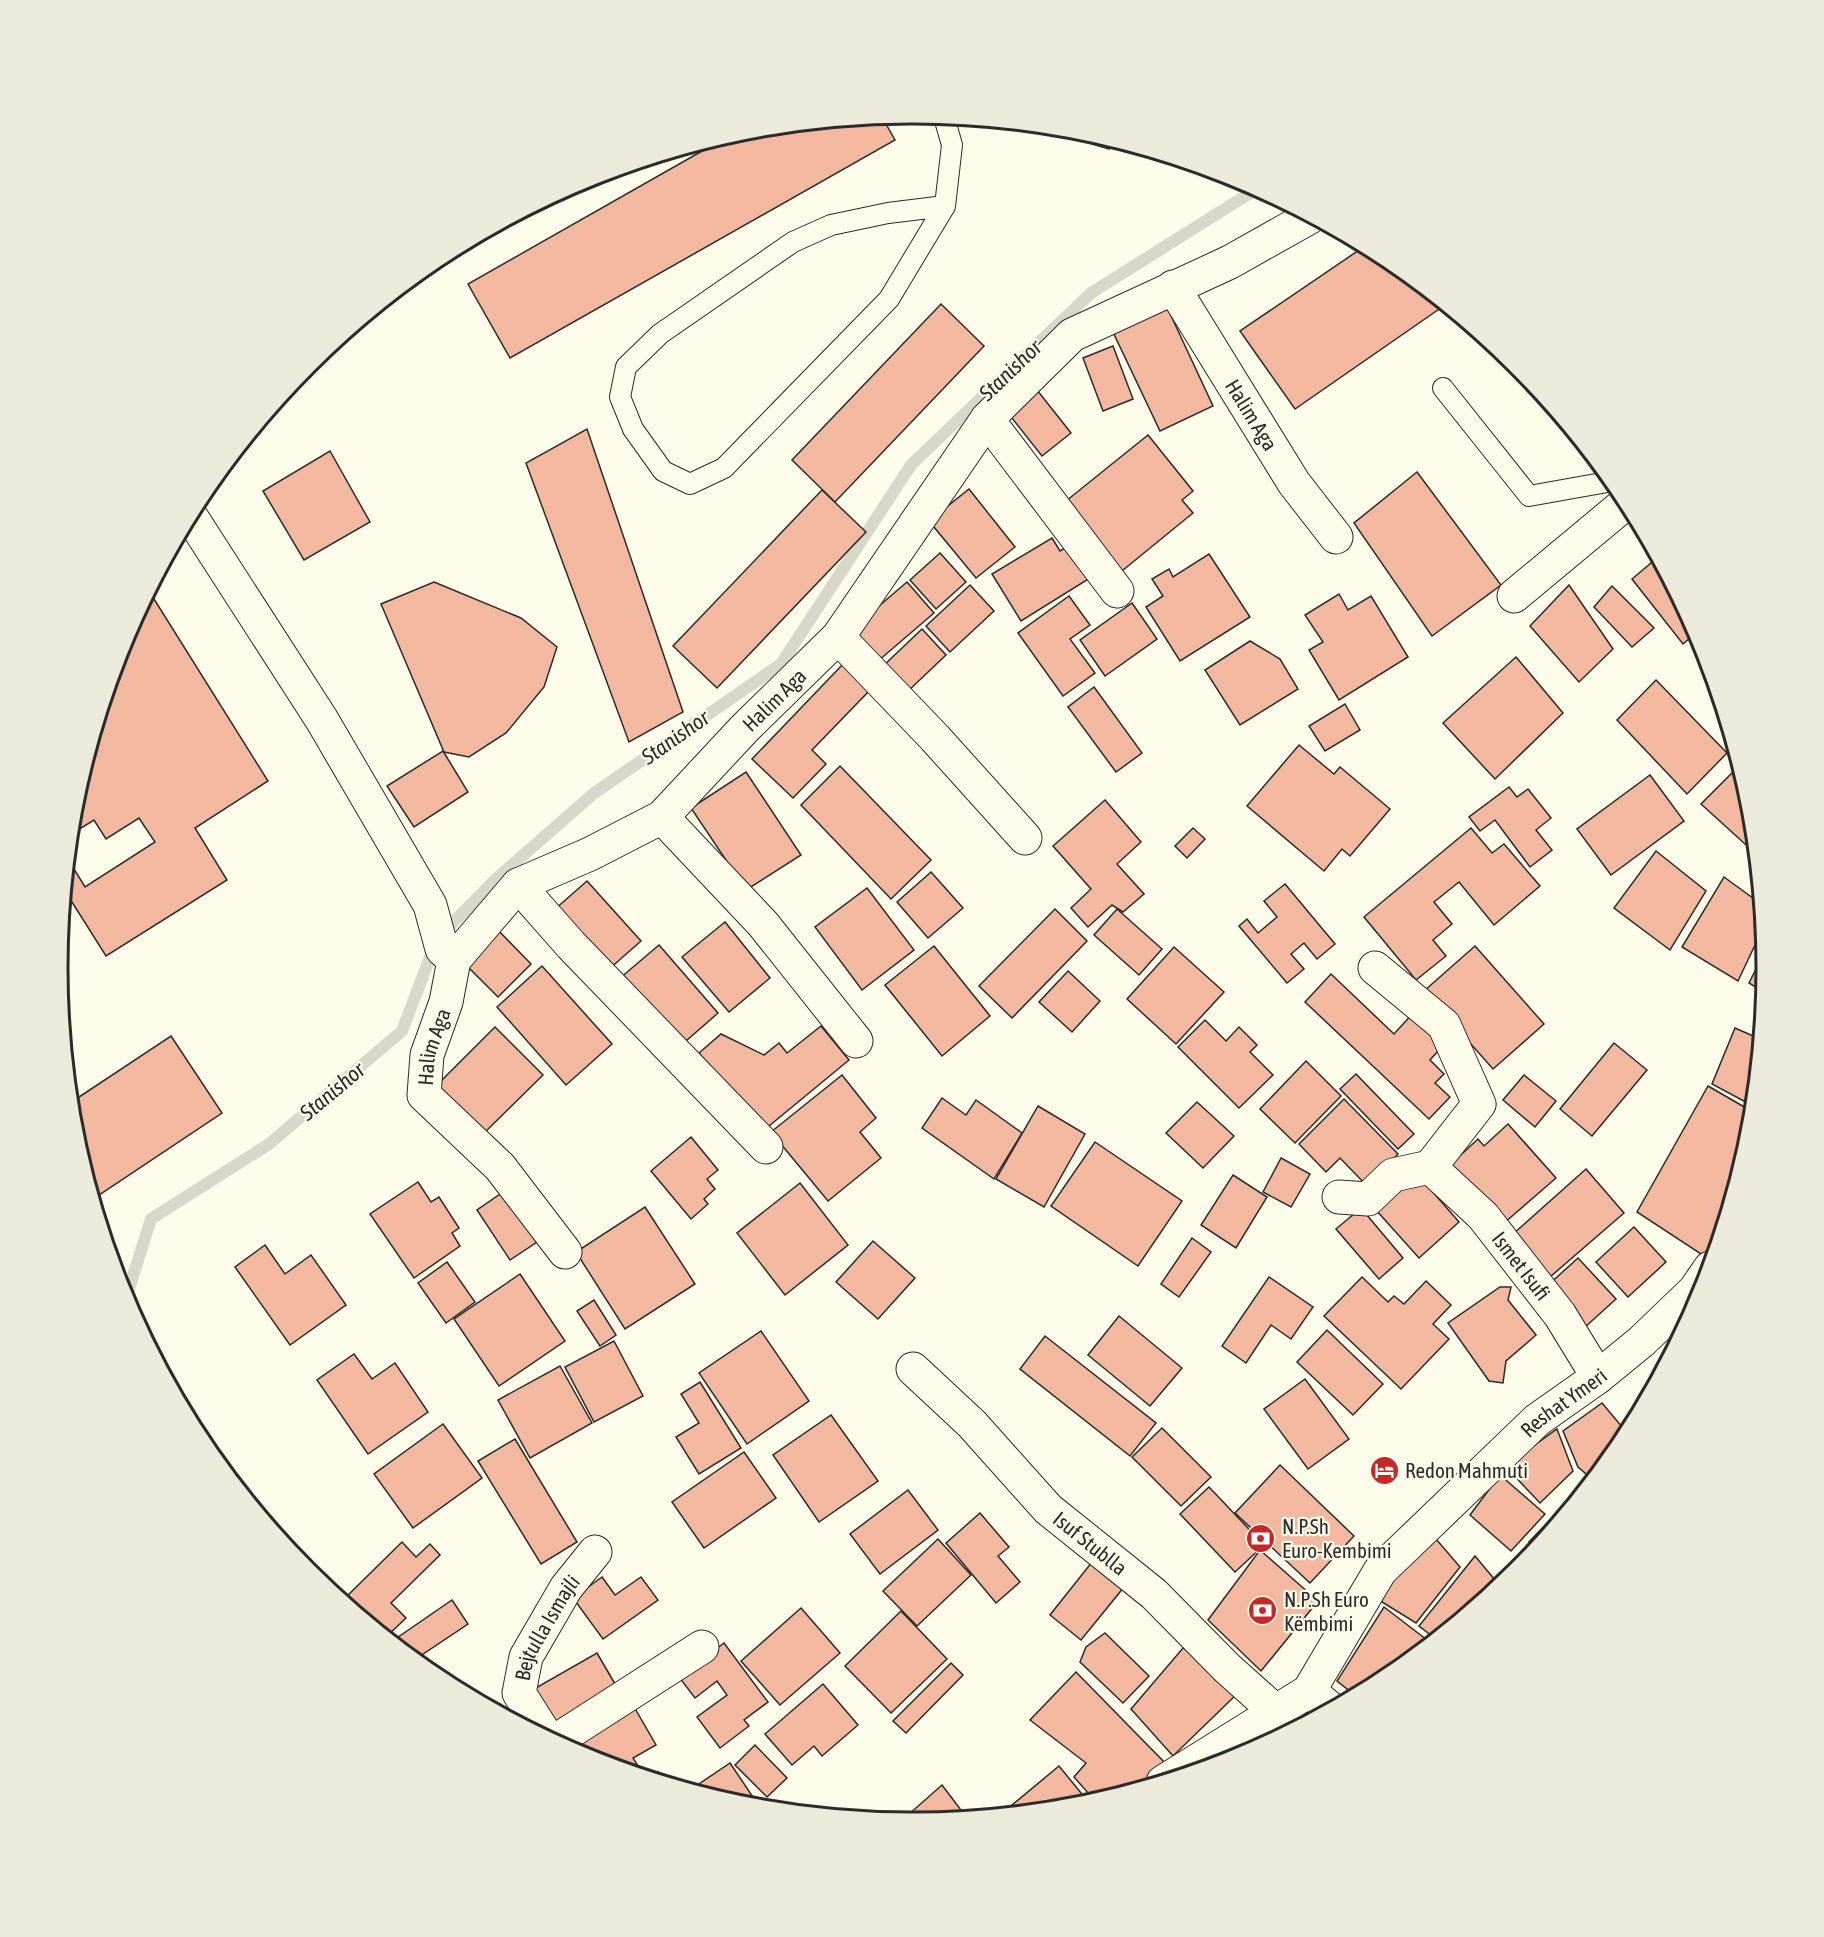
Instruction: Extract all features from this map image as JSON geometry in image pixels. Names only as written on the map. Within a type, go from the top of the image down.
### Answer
[{"type":"street","name":"Halim Aga","points":[[565,1252],[500,1167],[424,1095],[427,1055],[446,1002],[448,955],[518,885],[590,854],[662,817],[744,728],[838,637],[987,419],[1072,335],[1230,262],[1304,221]]},
{"type":"street","name":"Halim Aga","points":[[1173,287],[1294,483],[1336,537]]},
{"type":"street","points":[[987,419],[1117,591]]},
{"type":"street","points":[[1515,596],[1620,508]]},
{"type":"street","points":[[195,523],[322,720],[430,905],[448,955]]},
{"type":"street","points":[[838,637],[935,738],[1025,838]]},
{"type":"street","points":[[662,817],[763,924],[856,1041]]},
{"type":"street","points":[[518,885],[570,945],[766,1148]]},
{"type":"street","points":[[1339,1197],[1368,1199],[1393,1175],[1430,1167],[1479,1104],[1444,1024],[1375,968]]},
{"type":"street","name":"Ismet Isufi","points":[[1430,1167],[1483,1216],[1560,1315],[1598,1377]]},
{"type":"street","name":"Reshat Ymeri","points":[[1188,1766],[1275,1711],[1320,1700],[1380,1571],[1537,1420],[1598,1377],[1642,1341],[1692,1291]]},
{"type":"street","name":"Isuf Stublla","points":[[913,1369],[972,1424],[1048,1509],[1154,1594],[1227,1668],[1275,1711]]},
{"type":"street","name":"Bejtulla Ismajli","points":[[541,1727],[519,1693],[526,1657],[566,1588],[595,1552]]},
{"type":"street","points":[[562,1737],[702,1647]]},
{"type":"lane","points":[[945,206],[888,213],[831,225],[793,242],[660,334],[626,367],[620,397],[633,429],[663,471],[690,484],[724,468],[889,299],[945,206],[952,145],[946,125]]},
{"type":"lane","points":[[1443,388],[1528,496],[1603,483]]},
{"type":"building","points":[[886,125],[895,140],[510,358],[468,284],[703,151],[747,140],[802,131],[857,126]]},
{"type":"building","points":[[1357,251],[1381,266],[1439,309],[1295,409],[1240,331]]},
{"type":"building","points":[[941,304],[984,346],[835,502],[792,460]]},
{"type":"building","points":[[1166,305],[1213,406],[1160,431],[1112,330]]},
{"type":"building","points":[[1113,346],[1133,399],[1103,411],[1083,358]]},
{"type":"building","points":[[1037,390],[1071,433],[1042,456],[1008,413]]},
{"type":"building","points":[[587,429],[683,712],[629,742],[526,463]]},
{"type":"building","points":[[1148,435],[1193,491],[1182,500],[1193,513],[1117,575],[1061,505]]},
{"type":"building","points":[[330,451],[370,522],[304,560],[263,491]]},
{"type":"building","points":[[1417,472],[1501,585],[1432,636],[1354,523]]},
{"type":"building","points":[[969,489],[1015,547],[976,578],[929,521]]},
{"type":"building","points":[[822,490],[866,532],[717,688],[673,646]]},
{"type":"building","points":[[1052,538],[1060,551],[1070,545],[1090,578],[1021,621],[992,574]]},
{"type":"building","points":[[940,553],[966,582],[936,609],[910,580]]},
{"type":"building","points":[[1209,554],[1250,617],[1180,661],[1146,607],[1163,596],[1152,579],[1169,569],[1173,577]]},
{"type":"building","points":[[1652,562],[1689,639],[1683,644],[1632,579]]},
{"type":"building","points":[[434,582],[521,618],[557,647],[544,687],[506,733],[469,757],[444,752],[381,604]]},
{"type":"building","points":[[907,582],[934,613],[878,661],[851,630]]},
{"type":"building","points":[[970,585],[994,611],[950,652],[926,626]]},
{"type":"building","points":[[1569,585],[1613,649],[1579,682],[1530,626]]},
{"type":"building","points":[[1612,586],[1654,628],[1632,647],[1594,607]]},
{"type":"building","points":[[1339,594],[1348,610],[1371,596],[1408,657],[1339,700],[1309,650],[1323,642],[1305,615]]},
{"type":"building","points":[[1069,596],[1090,625],[1070,639],[1095,673],[1063,696],[1018,633]]},
{"type":"building","points":[[154,598],[268,781],[195,828],[227,880],[106,956],[70,900],[74,869],[85,887],[155,842],[139,818],[106,839],[94,820],[80,829],[96,750],[112,697]]},
{"type":"building","points":[[1132,603],[1157,639],[1105,676],[1080,640]]},
{"type":"building","points":[[922,629],[946,655],[906,693],[882,667]]},
{"type":"building","points":[[1250,641],[1280,659],[1298,689],[1240,725],[1205,670]]},
{"type":"building","points":[[1516,657],[1563,713],[1495,779],[1443,723]]},
{"type":"building","points":[[844,663],[871,689],[812,750],[826,764],[793,798],[752,759]]},
{"type":"building","points":[[1656,680],[1727,753],[1687,794],[1617,720]]},
{"type":"building","points":[[1094,687],[1142,753],[1116,772],[1068,707]]},
{"type":"building","points":[[1345,704],[1360,730],[1325,751],[1309,726]]},
{"type":"building","points":[[1299,745],[1334,774],[1340,767],[1390,809],[1350,856],[1342,849],[1324,871],[1247,806]]},
{"type":"building","points":[[443,751],[468,792],[414,827],[387,786]]},
{"type":"building","points":[[840,766],[931,860],[891,899],[801,805]]},
{"type":"building","points":[[746,772],[801,855],[746,890],[691,808]]},
{"type":"building","points":[[1733,772],[1747,846],[1701,804]]},
{"type":"building","points":[[1650,775],[1684,821],[1611,875],[1577,829]]},
{"type":"building","points":[[1509,787],[1517,797],[1528,789],[1551,818],[1536,830],[1552,850],[1530,867],[1495,820],[1480,831],[1469,817]]},
{"type":"building","points":[[1105,800],[1141,842],[1117,864],[1144,894],[1123,912],[1112,905],[1088,927],[1071,908],[1091,889],[1053,846]]},
{"type":"building","points":[[1193,828],[1205,839],[1187,858],[1175,846]]},
{"type":"building","points":[[1471,828],[1492,853],[1504,844],[1540,886],[1494,925],[1459,882],[1434,902],[1452,924],[1433,940],[1446,956],[1416,980],[1364,917]]},
{"type":"building","points":[[1656,851],[1706,891],[1670,950],[1614,908]]},
{"type":"building","points":[[931,872],[963,908],[928,938],[897,902]]},
{"type":"building","points":[[1724,877],[1753,898],[1756,944],[1738,981],[1682,947]]},
{"type":"building","points":[[587,881],[641,941],[608,970],[554,910]]},
{"type":"building","points":[[1285,884],[1335,944],[1317,959],[1304,943],[1291,954],[1304,969],[1287,983],[1239,926],[1247,919],[1258,933],[1277,917],[1264,901]]},
{"type":"building","points":[[867,888],[914,950],[862,990],[815,927]]},
{"type":"building","points":[[1055,909],[1087,941],[1012,1018],[979,986]]},
{"type":"building","points":[[1117,909],[1162,949],[1139,975],[1094,935]]},
{"type":"building","points":[[725,922],[770,978],[729,1012],[682,957]]},
{"type":"building","points":[[494,926],[531,964],[498,997],[460,959]]},
{"type":"building","points":[[659,945],[718,1013],[678,1048],[619,979]]},
{"type":"building","points":[[934,946],[990,1016],[942,1056],[885,985]]},
{"type":"building","points":[[1475,946],[1544,1024],[1493,1069],[1424,991]]},
{"type":"building","points":[[1174,947],[1224,992],[1176,1044],[1127,999]]},
{"type":"building","points":[[542,966],[612,1044],[566,1085],[497,1007]]},
{"type":"building","points":[[1756,969],[1756,987],[1749,983]]},
{"type":"building","points":[[1068,971],[1100,1001],[1072,1032],[1039,1002]]},
{"type":"building","points":[[1331,974],[1394,1034],[1415,1011],[1447,1041],[1430,1060],[1444,1074],[1435,1083],[1450,1097],[1429,1119],[1305,1002]]},
{"type":"building","points":[[1205,1020],[1226,1041],[1239,1027],[1257,1045],[1250,1052],[1273,1075],[1239,1108],[1178,1047]]},
{"type":"building","points":[[821,1026],[849,1060],[763,1131],[699,1053],[721,1034],[764,1055],[779,1043],[787,1053]]},
{"type":"building","points":[[495,1027],[543,1075],[480,1137],[433,1089]]},
{"type":"building","points":[[1735,1028],[1754,1036],[1745,1102],[1712,1084]]},
{"type":"building","points":[[171,1036],[222,1113],[99,1195],[78,1098]]},
{"type":"building","points":[[1614,1043],[1647,1070],[1592,1136],[1560,1109]]},
{"type":"building","points":[[1306,1061],[1341,1096],[1295,1143],[1260,1109]]},
{"type":"building","points":[[1356,1074],[1414,1134],[1398,1149],[1340,1089]]},
{"type":"building","points":[[842,1075],[876,1118],[860,1132],[881,1158],[828,1201],[771,1132]]},
{"type":"building","points":[[1524,1075],[1556,1101],[1535,1127],[1503,1100]]},
{"type":"building","points":[[1708,1086],[1744,1107],[1728,1187],[1705,1257],[1637,1212]]},
{"type":"building","points":[[942,1098],[966,1115],[976,1100],[1022,1133],[994,1179],[922,1128]]},
{"type":"building","points":[[1344,1099],[1398,1154],[1367,1186],[1340,1158],[1326,1172],[1299,1144]]},
{"type":"building","points":[[1197,1102],[1234,1136],[1203,1168],[1166,1133]]},
{"type":"building","points":[[1038,1106],[1085,1134],[1044,1207],[996,1179]]},
{"type":"building","points":[[1508,1124],[1556,1178],[1503,1224],[1451,1164],[1478,1139],[1484,1146]]},
{"type":"building","points":[[691,1137],[718,1170],[707,1179],[715,1189],[704,1199],[708,1204],[691,1219],[651,1171]]},
{"type":"building","points":[[1095,1142],[1182,1201],[1138,1266],[1051,1206]]},
{"type":"building","points":[[1281,1158],[1310,1174],[1291,1207],[1263,1192]]},
{"type":"building","points":[[1586,1169],[1624,1213],[1550,1277],[1513,1234]]},
{"type":"building","points":[[1417,1174],[1459,1222],[1419,1258],[1376,1210]]},
{"type":"building","points":[[1233,1175],[1267,1197],[1236,1248],[1201,1225]]},
{"type":"building","points":[[418,1182],[431,1202],[439,1197],[459,1228],[452,1233],[460,1246],[414,1278],[370,1214]]},
{"type":"building","points":[[800,1183],[848,1245],[785,1295],[737,1233]]},
{"type":"building","points":[[506,1190],[540,1240],[510,1260],[477,1210]]},
{"type":"building","points":[[645,1207],[695,1284],[625,1329],[576,1252]]},
{"type":"building","points":[[1361,1208],[1403,1258],[1379,1279],[1336,1229]]},
{"type":"building","points":[[1634,1227],[1666,1262],[1628,1297],[1596,1262]]},
{"type":"building","points":[[1192,1238],[1211,1252],[1179,1297],[1161,1284]]},
{"type":"building","points":[[873,1241],[915,1278],[878,1319],[836,1282]]},
{"type":"building","points":[[265,1245],[285,1274],[311,1255],[346,1305],[290,1345],[235,1267]]},
{"type":"building","points":[[1578,1258],[1616,1299],[1584,1328],[1547,1286]]},
{"type":"building","points":[[447,1262],[475,1302],[446,1323],[418,1283]]},
{"type":"building","points":[[520,1274],[565,1341],[499,1386],[454,1319]]},
{"type":"building","points":[[1269,1277],[1313,1307],[1291,1339],[1271,1325],[1246,1363],[1222,1346]]},
{"type":"building","points":[[1362,1277],[1388,1302],[1394,1296],[1404,1304],[1426,1281],[1451,1305],[1433,1324],[1449,1339],[1401,1389],[1324,1316]]},
{"type":"building","points":[[1500,1287],[1511,1287],[1508,1300],[1536,1335],[1506,1361],[1503,1383],[1489,1381],[1448,1323]]},
{"type":"building","points":[[594,1300],[616,1335],[600,1346],[577,1311]]},
{"type":"building","points":[[1119,1316],[1182,1368],[1150,1406],[1088,1355]]},
{"type":"building","points":[[1327,1330],[1383,1384],[1353,1415],[1297,1362]]},
{"type":"building","points":[[761,1331],[809,1401],[747,1444],[699,1373]]},
{"type":"building","points":[[1045,1336],[1156,1423],[1130,1456],[1020,1369]]},
{"type":"building","points":[[614,1341],[643,1396],[594,1422],[565,1367]]},
{"type":"building","points":[[354,1354],[372,1379],[395,1363],[428,1412],[368,1454],[317,1380]]},
{"type":"building","points":[[560,1366],[592,1423],[530,1458],[498,1400]]},
{"type":"building","points":[[1305,1379],[1349,1439],[1308,1469],[1264,1409]]},
{"type":"building","points":[[700,1382],[741,1448],[699,1474],[676,1437],[699,1423],[681,1394]]},
{"type":"building","points":[[1602,1403],[1621,1426],[1588,1475],[1578,1467],[1563,1431]]},
{"type":"building","points":[[831,1415],[878,1481],[819,1522],[773,1455]]},
{"type":"building","points":[[443,1424],[482,1478],[413,1528],[374,1474]]},
{"type":"building","points":[[1162,1428],[1211,1477],[1181,1506],[1132,1457]]},
{"type":"building","points":[[1557,1429],[1573,1471],[1540,1503],[1505,1466]]},
{"type":"building","points":[[515,1439],[577,1542],[541,1564],[478,1461]]},
{"type":"building","points":[[744,1452],[776,1498],[704,1548],[672,1502]]},
{"type":"building","points":[[1280,1465],[1354,1536],[1310,1583],[1235,1513]]},
{"type":"building","points":[[1500,1475],[1545,1514],[1511,1551],[1470,1515]]},
{"type":"building","points":[[1209,1487],[1264,1545],[1235,1572],[1180,1514]]},
{"type":"building","points":[[908,1490],[938,1530],[880,1574],[850,1534]]},
{"type":"building","points":[[1560,1509],[1530,1543],[1529,1542]]},
{"type":"building","points":[[980,1513],[1009,1547],[998,1556],[1020,1582],[996,1603],[946,1543]]},
{"type":"building","points":[[1430,1532],[1460,1567],[1416,1623],[1374,1597]]},
{"type":"building","points":[[938,1539],[971,1575],[917,1626],[883,1591]]},
{"type":"building","points":[[402,1542],[416,1557],[430,1544],[440,1555],[391,1603],[406,1618],[391,1632],[347,1596]]},
{"type":"building","name":"N.P.Sh Euro Këmbimi","points":[[1260,1550],[1318,1601],[1261,1671],[1208,1620]]},
{"type":"building","points":[[1475,1556],[1495,1579],[1430,1635],[1419,1626]]},
{"type":"building","points":[[1092,1562],[1124,1587],[1081,1640],[1050,1615]]},
{"type":"building","points":[[602,1577],[615,1595],[641,1577],[658,1600],[603,1639],[573,1598]]},
{"type":"building","points":[[452,1600],[468,1624],[421,1655],[397,1638]]},
{"type":"building","points":[[1384,1607],[1425,1639],[1349,1691],[1337,1681]]},
{"type":"building","points":[[801,1608],[840,1653],[780,1705],[741,1661]]},
{"type":"building","points":[[901,1611],[947,1659],[891,1713],[845,1666]]},
{"type":"building","points":[[1105,1633],[1149,1676],[1123,1703],[1080,1662],[1086,1647]]},
{"type":"building","points":[[1189,1641],[1239,1692],[1173,1756],[1131,1709]]},
{"type":"building","points":[[724,1643],[768,1702],[744,1720],[749,1726],[720,1748],[697,1717],[727,1695],[717,1681],[695,1698],[679,1677]]},
{"type":"building","points":[[597,1653],[622,1696],[559,1733],[534,1689]]},
{"type":"building","points":[[951,1663],[963,1675],[906,1733],[893,1721]]},
{"type":"building","points":[[1076,1672],[1167,1765],[1146,1779],[1089,1794],[1074,1777],[1086,1763],[1030,1720]]},
{"type":"building","points":[[823,1684],[858,1725],[822,1756],[814,1746],[792,1765],[765,1734]]},
{"type":"building","points":[[633,1705],[656,1745],[633,1758],[639,1767],[570,1741]]},
{"type":"building","points":[[755,1745],[787,1778],[767,1797],[735,1765]]},
{"type":"building","points":[[730,1763],[754,1798],[747,1797],[697,1785]]},
{"type":"building","points":[[1059,1766],[1083,1796],[1022,1806],[1009,1807]]},
{"type":"building","points":[[942,1785],[962,1811],[912,1813]]},
{"type":"waterway","name":"Stanishor","points":[[130,1286],[151,1219],[269,1144],[402,1031],[437,939],[495,880],[593,794],[781,664],[911,465],[1091,293],[1248,194]]},
{"type":"place","name":"Redon Mahmuti","points":[[1384,1470]]},
{"type":"place","name":"N.P.Sh Euro-Kembimi","points":[[1261,1538]]},
{"type":"place","name":"N.P.Sh Euro Këmbimi","points":[[1263,1611]]}]
